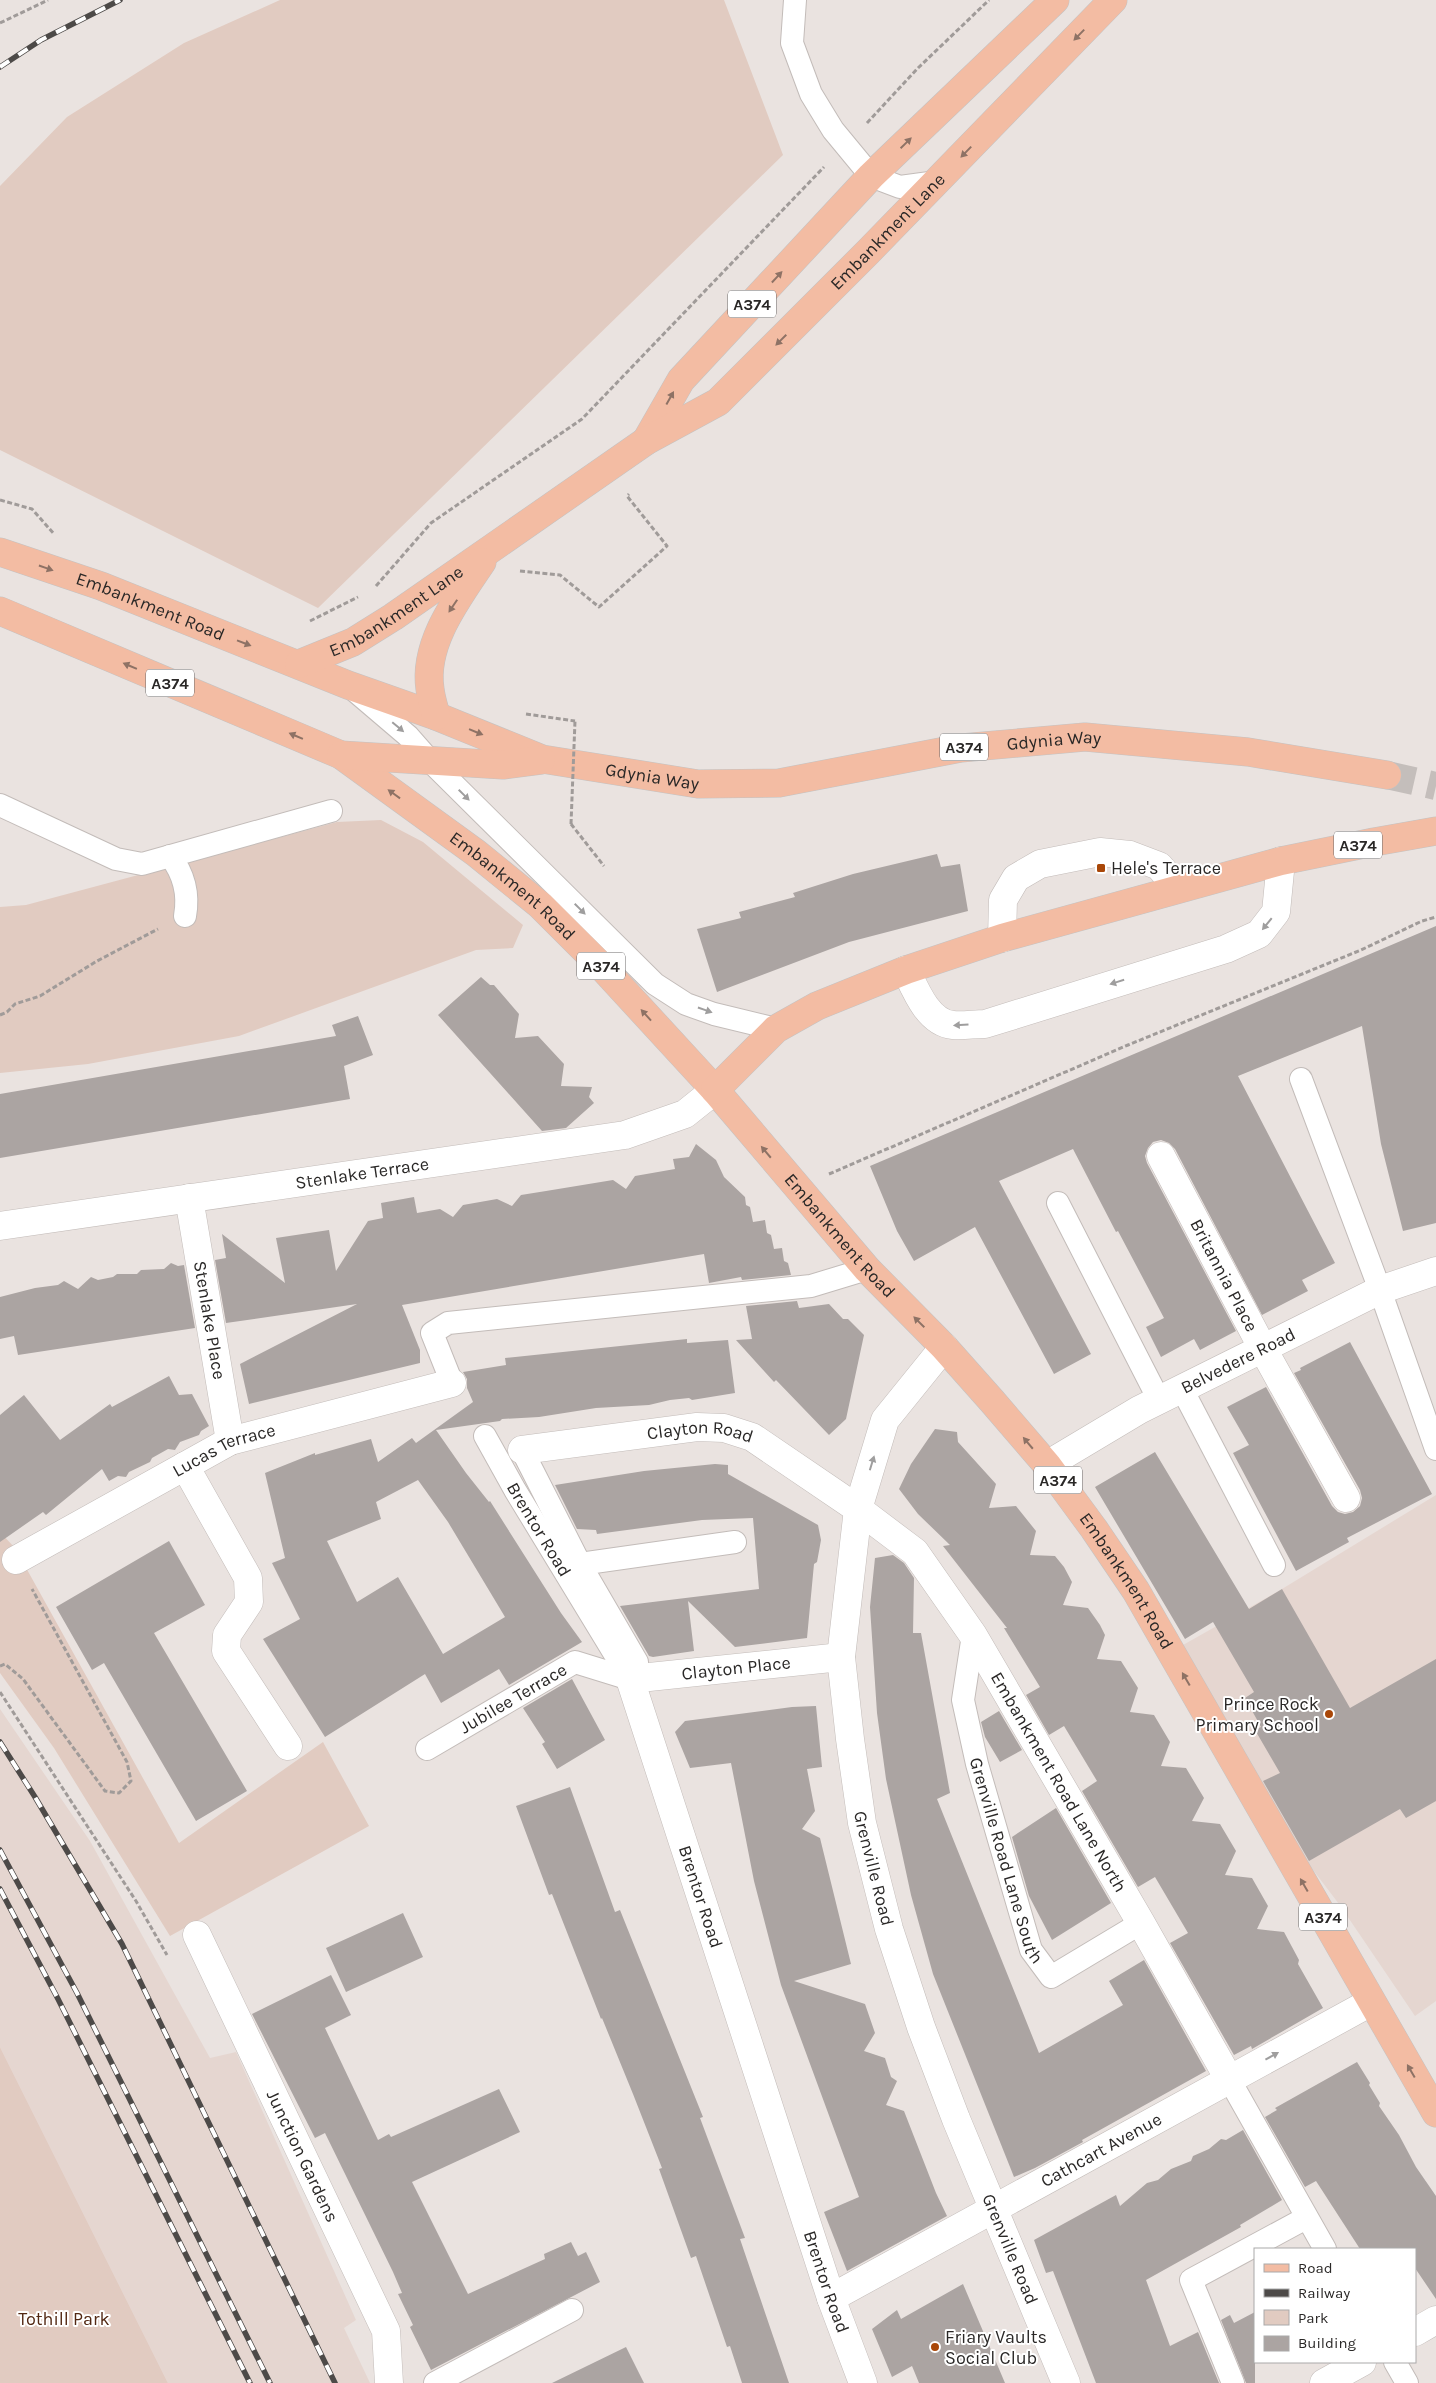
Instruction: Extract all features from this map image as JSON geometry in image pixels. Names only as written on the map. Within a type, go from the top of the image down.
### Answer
[{"type":"main road","name":"Embankment Lane","points":[[646,441],[681,380],[871,176],[1054,0]]},
{"type":"main road","name":"Embankment Lane","points":[[299,664],[353,642],[490,551],[537,515],[646,441],[718,402],[937,182],[1113,0]]},
{"type":"main road","name":"Embankment Lane","points":[[436,716],[429,688],[432,653],[446,616],[490,551]]},
{"type":"main road","name":"Embankment Road","points":[[0,552],[101,586],[299,664]]},
{"type":"main road","name":"Embankment Road","points":[[0,611],[340,755],[476,854],[540,905],[602,966],[715,1090],[796,1188],[867,1269],[944,1347],[1047,1465],[1094,1529],[1136,1592],[1436,2113]]},
{"type":"main road","name":"Gdynia Way","points":[[299,664],[436,716],[542,760],[698,784],[779,783],[962,748],[1085,737],[1248,752],[1387,775]]},
{"type":"main road","name":"Gdynia Way","points":[[340,755],[503,765],[542,760]]},
{"type":"main road","name":"A374","points":[[715,1090],[776,1029],[817,1006],[906,970],[1002,938],[1178,888],[1281,861],[1436,831]]},
{"type":"street","points":[[1002,938],[1003,900],[1016,878],[1040,864],[1100,852],[1130,855],[1158,866],[1178,888]]},
{"type":"street","points":[[906,970],[920,1000],[933,1015],[951,1025],[985,1024],[1226,949],[1259,934],[1276,912],[1281,861]]},
{"type":"street","name":"Stenlake Terrace","points":[[0,1226],[624,1135],[685,1114],[715,1090]]},
{"type":"street","name":"Britannia Place","points":[[1161,1156],[1263,1349],[1346,1498]]},
{"type":"street","name":"Stenlake Place","points":[[189,1198],[230,1441]]},
{"type":"street","name":"Belvedere Road","points":[[1047,1465],[1171,1394],[1380,1290],[1436,1271]]},
{"type":"street","name":"Grenville Road","points":[[944,1347],[885,1420],[858,1509],[841,1657],[862,1823],[889,1929],[920,2027],[1066,2383]]},
{"type":"street","name":"Lucas Terrace","points":[[16,1560],[230,1441],[452,1383]]},
{"type":"street","name":"Clayton Road","points":[[522,1450],[697,1426],[724,1428],[752,1437],[858,1509]]},
{"type":"street","points":[[185,1466],[248,1578],[248,1602],[227,1635],[226,1651],[288,1746]]},
{"type":"street","name":"Embankment Road Lane North","points":[[858,1509],[915,1552],[973,1635],[1142,1922],[1229,2079]]},
{"type":"street","name":"Clayton Place","points":[[638,1679],[841,1657]]},
{"type":"street","name":"Brentor Road","points":[[638,1679],[831,2298],[863,2383]]},
{"type":"street","name":"Junction Gardens","points":[[198,1935],[386,2331],[389,2383]]},
{"type":"street","name":"Cathcart Avenue","points":[[831,2298],[1371,2002]]},
{"type":"street","points":[[1416,2331],[1436,2320]]},
{"type":"street","points":[[1324,2383],[1360,2363]]},
{"type":"lane","points":[[795,0],[792,43],[810,94],[833,130],[871,176],[900,187],[937,182]]},
{"type":"lane","name":"Embankment Road","points":[[348,684],[408,736],[430,761],[655,984],[686,1004],[714,1014],[776,1029]]},
{"type":"lane","points":[[0,805],[116,859],[142,864],[330,811]]},
{"type":"lane","points":[[170,856],[177,865],[185,884],[188,900],[185,916]]},
{"type":"lane","points":[[1301,1079],[1380,1290],[1436,1449]]},
{"type":"lane","points":[[1058,1202],[1274,1565]]},
{"type":"lane","points":[[452,1383],[432,1333],[448,1323],[811,1286],[867,1269]]},
{"type":"lane","name":"Brentor Road","points":[[485,1436],[515,1490],[638,1679]]},
{"type":"lane","points":[[522,1450],[638,1679]]},
{"type":"lane","points":[[580,1564],[735,1542]]},
{"type":"lane","name":"Grenville Road Lane South","points":[[973,1635],[963,1700],[977,1764],[1031,1950],[1051,1977],[1142,1922]]},
{"type":"lane","name":"Jubilee Terrace","points":[[427,1749],[575,1662],[638,1679]]},
{"type":"lane","points":[[1229,2079],[1324,2248]]},
{"type":"lane","points":[[1233,2383],[1191,2280],[1306,2218]]},
{"type":"lane","points":[[435,2383],[572,2310]]},
{"type":"lane","points":[[1396,2363],[1407,2383]]},
{"type":"path","points":[[0,23],[48,0]]},
{"type":"path","points":[[373,589],[431,523],[582,419],[918,68],[989,0]]},
{"type":"path","points":[[515,570],[560,575],[599,607]]},
{"type":"path","points":[[305,624],[364,594]]},
{"type":"path","points":[[520,714],[575,721],[571,824],[604,866]]},
{"type":"path","points":[[0,1015],[8,1012],[15,1004],[40,996],[97,961],[185,916]]},
{"type":"path","points":[[796,1188],[968,1113],[1361,950],[1422,921],[1436,917]]},
{"type":"path","points":[[0,1666],[5,1664],[23,1679],[105,1791],[119,1793],[131,1781],[127,1762],[16,1560]]},
{"type":"path","points":[[0,1692],[136,1902],[170,1960]]},
{"type":"shaded area","name":"Prince Rock Primary School","points":[[1436,1495],[1436,2001],[1415,2016],[1339,1904],[1307,1862],[1183,1645],[1282,1589]]},
{"type":"shaded area","points":[[0,1709],[90,1841],[210,2058],[236,2052],[356,2320],[344,2328],[370,2383],[168,2383],[0,2047]]},
{"type":"green space","points":[[280,0],[724,0],[783,155],[318,608],[0,450],[0,186],[67,117],[184,43]]},
{"type":"green space","points":[[381,820],[423,842],[523,925],[513,948],[476,950],[239,1036],[88,1064],[0,1073],[0,907],[26,905],[337,822]]},
{"type":"green space","points":[[0,1532],[15,1548],[179,1843],[323,1742],[369,1826],[170,1936],[54,1748],[0,1673]]},
{"type":"green space","name":"Tothill Park","points":[[0,2047],[168,2383],[0,2383]]},
{"type":"building","points":[[937,854],[941,867],[960,864],[968,911],[849,942],[717,992],[697,929],[741,918],[739,912],[795,897],[793,893],[853,874]]},
{"type":"building","points":[[1436,926],[1436,1223],[1403,1231],[1381,1144],[1362,1026],[1238,1076],[1335,1263],[1302,1280],[1308,1291],[1262,1315],[1175,1149],[1169,1143],[1161,1140],[1153,1142],[1148,1148],[1145,1156],[1147,1163],[1236,1331],[1200,1350],[1194,1339],[1161,1357],[1146,1327],[1164,1318],[1073,1149],[999,1181],[1091,1354],[1054,1374],[975,1227],[914,1261],[897,1231],[870,1166]]},
{"type":"building","points":[[481,977],[490,985],[494,985],[519,1014],[515,1038],[538,1036],[564,1064],[561,1086],[592,1087],[589,1097],[594,1103],[566,1128],[542,1131],[438,1015]]},
{"type":"building","points":[[358,1016],[373,1055],[344,1066],[350,1099],[0,1158],[0,1094],[336,1036],[332,1025]]},
{"type":"building","points":[[696,1144],[716,1160],[724,1177],[745,1197],[746,1205],[750,1207],[753,1222],[765,1220],[767,1233],[771,1235],[774,1249],[782,1248],[784,1261],[788,1263],[791,1275],[742,1280],[741,1277],[709,1283],[704,1254],[402,1305],[420,1350],[420,1363],[249,1404],[240,1364],[357,1304],[226,1323],[215,1260],[226,1258],[222,1234],[285,1283],[276,1238],[329,1230],[336,1271],[368,1221],[383,1218],[381,1203],[414,1197],[417,1213],[440,1209],[453,1217],[463,1205],[497,1199],[512,1206],[521,1195],[613,1180],[626,1189],[635,1176],[675,1169],[673,1159],[689,1157]]},
{"type":"building","points":[[171,1263],[178,1266],[184,1265],[195,1328],[18,1355],[14,1336],[0,1339],[0,1297],[35,1288],[58,1285],[64,1281],[78,1289],[91,1277],[98,1280],[113,1277],[117,1274],[137,1274],[141,1270],[164,1269]]},
{"type":"building","points":[[797,1301],[799,1308],[829,1304],[843,1319],[848,1319],[864,1335],[846,1419],[829,1435],[776,1380],[774,1382],[736,1340],[752,1339],[746,1306]]},
{"type":"building","points":[[687,1339],[687,1343],[728,1340],[735,1393],[692,1400],[689,1398],[670,1400],[649,1405],[596,1408],[539,1417],[502,1419],[500,1421],[436,1430],[466,1473],[490,1501],[561,1613],[582,1642],[509,1685],[499,1669],[441,1703],[425,1674],[325,1737],[263,1639],[300,1619],[272,1563],[285,1558],[265,1473],[315,1453],[315,1455],[371,1439],[378,1462],[412,1438],[416,1443],[473,1402],[467,1388],[467,1379],[463,1372],[506,1365],[505,1358]],"holes":[[[418,1480],[448,1522],[505,1617],[443,1654],[398,1577],[357,1602],[327,1541],[381,1519],[376,1502]]]},
{"type":"building","points":[[1350,1342],[1432,1494],[1347,1538],[1349,1542],[1296,1571],[1233,1453],[1249,1445],[1227,1407],[1266,1387],[1332,1506],[1338,1512],[1345,1514],[1353,1512],[1360,1506],[1362,1498],[1360,1490],[1294,1373]]},
{"type":"building","points":[[169,1376],[179,1395],[192,1394],[209,1426],[201,1431],[199,1435],[180,1442],[175,1450],[168,1449],[152,1458],[150,1462],[129,1472],[126,1477],[118,1476],[109,1481],[102,1469],[46,1515],[43,1512],[0,1542],[0,1415],[24,1395],[60,1440],[110,1404],[112,1407]]},
{"type":"building","points":[[935,1429],[957,1432],[958,1442],[996,1484],[989,1508],[1016,1506],[1036,1531],[1030,1555],[1055,1556],[1064,1567],[1072,1582],[1063,1605],[1088,1608],[1100,1625],[1105,1635],[1097,1659],[1121,1661],[1138,1688],[1130,1712],[1154,1715],[1170,1742],[1161,1766],[1186,1768],[1204,1798],[1192,1821],[1220,1824],[1236,1851],[1225,1875],[1252,1878],[1268,1906],[1257,1929],[1284,1932],[1299,1960],[1298,1964],[1323,2008],[1252,2049],[1251,2046],[1234,2055],[1170,1943],[1188,1933],[1155,1877],[1138,1887],[1082,1791],[1097,1781],[1064,1726],[1049,1735],[1026,1695],[1040,1687],[1004,1628],[1007,1628],[943,1546],[950,1545],[918,1514],[899,1489],[911,1464]]},
{"type":"building","points":[[1155,1452],[1249,1609],[1282,1589],[1350,1708],[1436,1659],[1436,1801],[1406,1818],[1400,1809],[1309,1861],[1263,1781],[1280,1773],[1255,1730],[1261,1727],[1245,1698],[1254,1692],[1213,1622],[1185,1639],[1095,1487]]},
{"type":"building","points":[[715,1464],[728,1465],[728,1474],[818,1525],[821,1540],[817,1562],[814,1564],[807,1638],[735,1647],[688,1601],[694,1651],[649,1656],[620,1606],[759,1589],[753,1518],[702,1520],[597,1534],[596,1530],[577,1529],[555,1485],[644,1471]]},
{"type":"building","points":[[169,1541],[205,1605],[154,1633],[247,1791],[196,1821],[104,1663],[92,1670],[56,1607]]},
{"type":"building","points":[[893,1555],[904,1563],[914,1578],[913,1633],[921,1633],[950,1793],[937,1799],[1039,2053],[1123,2005],[1109,1981],[1144,1960],[1206,2071],[1082,2140],[1083,2142],[1014,2177],[933,1974],[911,1895],[886,1779],[877,1713],[870,1607],[875,1558]]},
{"type":"building","points":[[572,1679],[605,1740],[557,1769],[542,1744],[545,1742],[523,1708]]},
{"type":"building","points":[[816,1706],[822,1767],[807,1769],[815,1811],[802,1829],[820,1838],[851,1964],[794,1981],[865,2004],[875,2033],[864,2051],[885,2058],[891,2077],[897,2081],[886,2105],[904,2111],[947,2216],[847,2271],[824,2212],[859,2197],[781,1985],[754,1881],[731,1763],[690,1768],[675,1732],[685,1721],[792,1707]]},
{"type":"building","points":[[999,1711],[1022,1750],[1000,1762],[985,1737],[981,1722]]},
{"type":"building","points":[[570,1787],[615,1912],[620,1910],[703,2117],[700,2118],[745,2238],[740,2239],[789,2383],[742,2383],[730,2346],[727,2347],[696,2256],[691,2258],[659,2169],[662,2168],[552,1894],[549,1895],[516,1806]]},
{"type":"building","points":[[1056,1808],[1111,1903],[1052,1940],[1029,1896],[1012,1837]]},
{"type":"building","points":[[403,1913],[423,1957],[346,1992],[326,1948]]},
{"type":"building","points":[[331,1975],[351,2015],[325,2028],[378,2140],[389,2134],[391,2137],[499,2089],[520,2132],[412,2182],[468,2294],[545,2259],[544,2254],[571,2242],[578,2256],[586,2252],[600,2282],[431,2370],[410,2327],[413,2325],[398,2294],[402,2293],[393,2272],[325,2133],[315,2138],[252,2014]]},
{"type":"building","points":[[1357,2062],[1380,2103],[1379,2106],[1436,2196],[1436,2299],[1416,2269],[1416,2248],[1359,2248],[1316,2181],[1305,2187],[1265,2117],[1277,2110],[1275,2108]]},
{"type":"building","points":[[1243,2130],[1282,2200],[1240,2225],[1241,2227],[1146,2280],[1170,2346],[1198,2332],[1219,2383],[1096,2383],[1053,2271],[1046,2273],[1034,2240],[1116,2195],[1120,2206],[1147,2183],[1158,2180],[1171,2169],[1191,2161],[1193,2156],[1209,2149],[1221,2139],[1226,2140]]},
{"type":"building","name":"Friary Vaults Social Club","points":[[963,2284],[1005,2383],[919,2383],[912,2366],[892,2377],[872,2329],[897,2310],[901,2319]]},
{"type":"building","points":[[1254,2313],[1255,2383],[1246,2383],[1221,2320],[1230,2315],[1234,2323]]},
{"type":"building","points":[[626,2347],[644,2383],[552,2383]]},
{"type":"tunnel","points":[[1387,775],[1436,786]]},
{"type":"railway","points":[[0,67],[41,40],[120,0]]},
{"type":"railway","points":[[0,1742],[35,1797],[122,1944],[335,2383]]},
{"type":"railway","points":[[0,1850],[77,1993],[270,2383]]},
{"type":"railway","points":[[0,1889],[58,1999],[250,2383]]},
{"type":"place","name":"Hele's Terrace","points":[[1101,868]]},
{"type":"place","name":"Prince Rock Primary School","points":[[1329,1714]]},
{"type":"place","name":"Friary Vaults Social Club","points":[[935,2347]]}]
